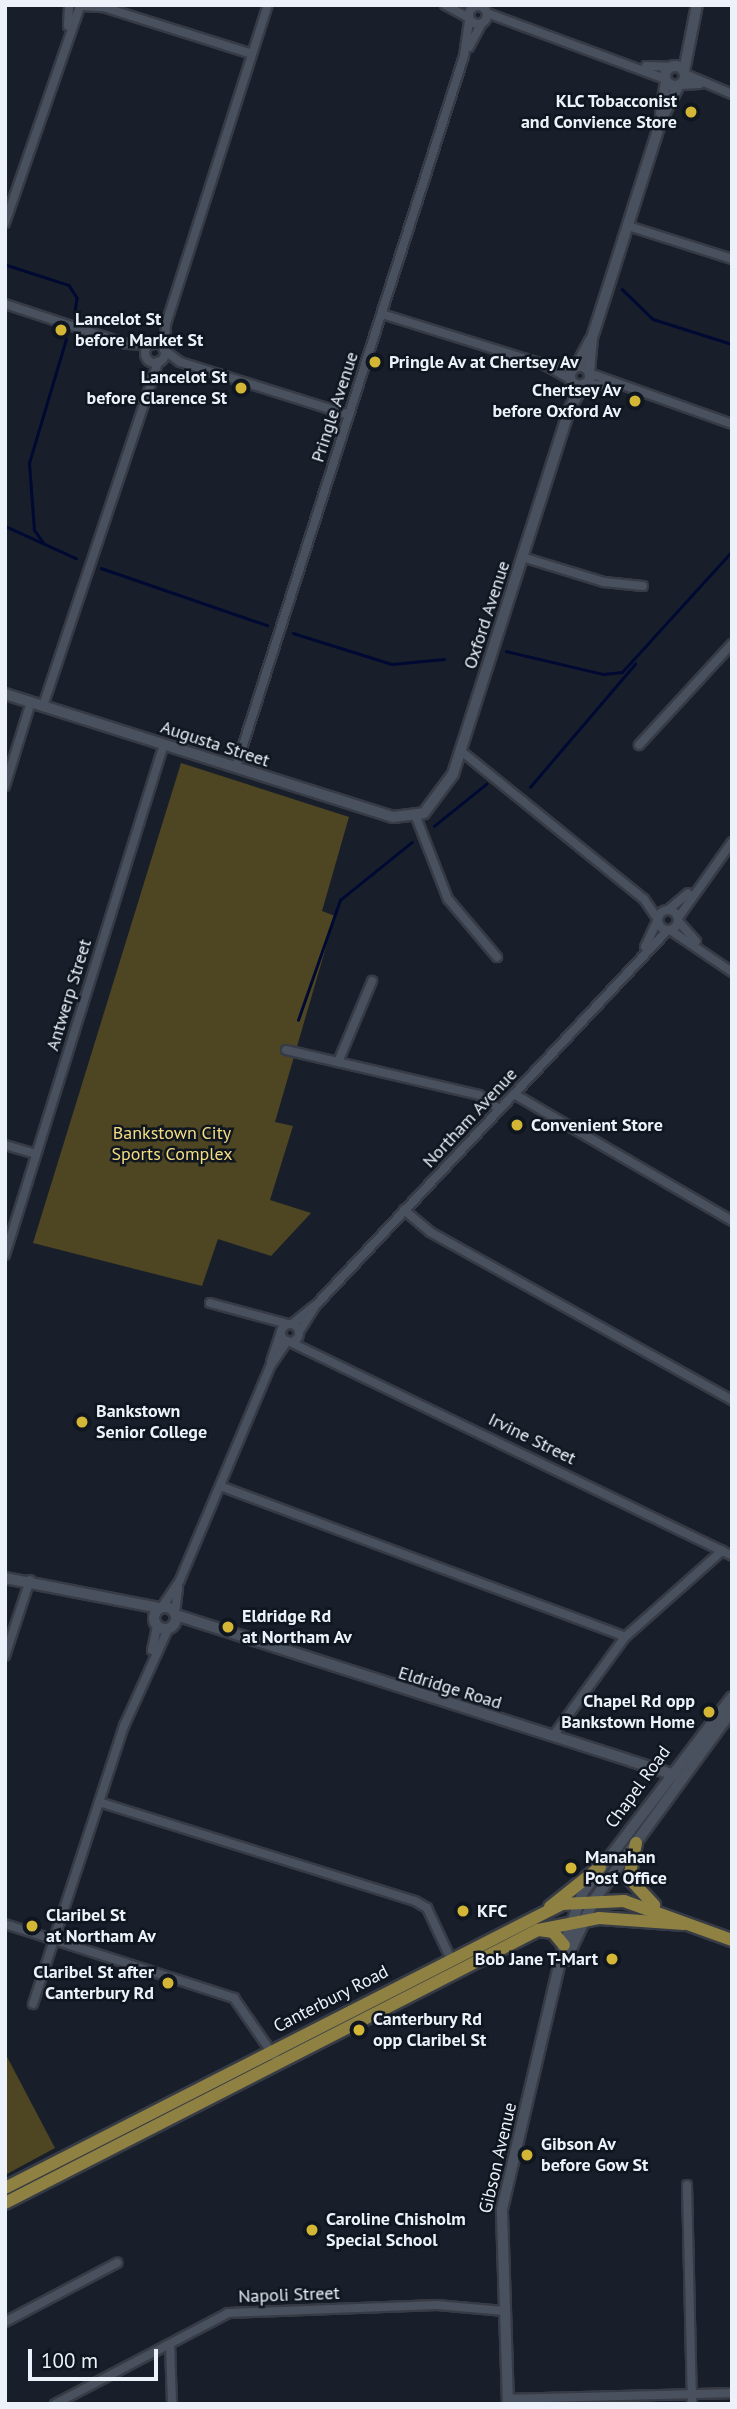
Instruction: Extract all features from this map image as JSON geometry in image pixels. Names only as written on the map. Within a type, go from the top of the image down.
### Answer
[{"type":"highway","points":[[636,1843],[629,1878],[659,1910]]},
{"type":"highway","points":[[547,1910],[600,1867]]},
{"type":"highway","name":"Canterbury Road","points":[[5,2188],[450,1956],[547,1910],[594,1900],[659,1910],[684,1924],[732,1940]]},
{"type":"highway","name":"Canterbury Road","points":[[5,2203],[538,1930],[577,1919],[684,1924]]},
{"type":"highway","points":[[538,1930],[553,1932],[564,1945]]},
{"type":"main road","name":"Chapel Road","points":[[594,1900],[636,1843],[677,1775],[732,1698]]},
{"type":"main road","name":"Chapel Road","points":[[579,1902],[600,1867],[732,1711]]},
{"type":"main road","name":"Gibson Avenue","points":[[563,1966],[564,1945],[577,1919],[594,1900]]},
{"type":"main road","name":"Gibson Avenue","points":[[508,2401],[503,2311],[503,2203],[577,1919],[579,1902]]},
{"type":"street","points":[[43,706],[148,379],[164,349],[166,324],[268,5]]},
{"type":"street","points":[[445,5],[482,23],[510,25],[643,66],[670,67],[685,73],[700,84],[732,94]]},
{"type":"street","points":[[451,5],[474,6],[486,10],[510,25]]},
{"type":"street","points":[[570,379],[592,338],[661,120],[685,73],[687,39],[697,5]]},
{"type":"street","points":[[5,223],[77,6],[102,6],[252,54]]},
{"type":"street","name":"Pringle Avenue","points":[[236,767],[464,56],[469,19],[474,6]]},
{"type":"street","name":"Pringle Avenue","points":[[464,56],[486,10]]},
{"type":"street","points":[[661,120],[665,80],[687,39]]},
{"type":"street","points":[[643,66],[665,80],[679,85],[700,84]]},
{"type":"street","points":[[628,226],[732,259]]},
{"type":"street","points":[[5,304],[127,344],[147,358],[159,362],[180,362],[349,415]]},
{"type":"street","points":[[382,314],[543,364],[584,385],[614,387]]},
{"type":"street","points":[[148,379],[147,358],[152,344],[166,324]]},
{"type":"street","points":[[589,373],[592,338]]},
{"type":"street","points":[[127,344],[152,344],[164,349],[180,362]]},
{"type":"street","points":[[543,364],[576,367],[614,387],[732,424]]},
{"type":"street","name":"Oxford Avenue","points":[[416,817],[444,792],[461,751],[569,410],[589,373]]},
{"type":"street","name":"Oxford Avenue","points":[[569,410],[570,379]]},
{"type":"street","points":[[522,557],[598,581],[643,586]]},
{"type":"street","points":[[639,745],[732,644]]},
{"type":"street","name":"Augusta Street","points":[[5,694],[393,817],[416,817]]},
{"type":"street","points":[[5,786],[31,702]]},
{"type":"street","name":"Antwerp Street","points":[[5,1255],[164,744]]},
{"type":"street","points":[[461,751],[643,899],[667,910],[702,949]]},
{"type":"street","points":[[416,817],[448,899],[497,957]]},
{"type":"street","points":[[678,920],[694,889],[732,842]]},
{"type":"street","points":[[657,919],[694,889]]},
{"type":"street","points":[[643,899],[668,930],[702,949],[732,972]]},
{"type":"street","name":"Northam Avenue","points":[[643,950],[657,919]]},
{"type":"street","name":"Northam Avenue","points":[[286,1327],[316,1305],[514,1094],[643,950],[678,920]]},
{"type":"street","points":[[338,1062],[372,981]]},
{"type":"street","points":[[286,1050],[479,1095],[499,1109]]},
{"type":"street","points":[[514,1094],[732,1221]]},
{"type":"street","points":[[5,1145],[36,1154]]},
{"type":"street","points":[[404,1210],[430,1232],[732,1400]]},
{"type":"street","points":[[210,1303],[286,1327]]},
{"type":"street","name":"Northam Avenue","points":[[289,1341],[299,1333],[316,1305]]},
{"type":"street","points":[[271,1364],[289,1341],[286,1327]]},
{"type":"street","points":[[33,2004],[99,1802],[149,1663],[161,1608],[180,1580],[286,1327]]},
{"type":"street","name":"Irvine Street","points":[[286,1327],[299,1333],[317,1351]]},
{"type":"street","name":"Irvine Street","points":[[289,1341],[317,1351],[732,1556]]},
{"type":"street","points":[[220,1486],[625,1637]]},
{"type":"street","points":[[553,1736],[625,1637],[722,1551]]},
{"type":"street","points":[[5,1571],[30,1580],[130,1605],[161,1608],[173,1621]]},
{"type":"street","points":[[5,1578],[30,1580]]},
{"type":"street","points":[[5,1656],[30,1580]]},
{"type":"street","points":[[149,1663],[173,1621],[180,1580]]},
{"type":"street","points":[[130,1605],[156,1623],[173,1621]]},
{"type":"street","name":"Eldridge Road","points":[[173,1621],[208,1629],[677,1775]]},
{"type":"street","points":[[99,1802],[415,1901],[427,1908],[450,1956]]},
{"type":"street","points":[[5,1924],[234,1998],[279,2063]]},
{"type":"street","points":[[687,2185],[691,2399]]},
{"type":"street","points":[[5,2322],[117,2263]]},
{"type":"street","name":"Napoli Street","points":[[55,2404],[236,2312],[437,2305],[503,2311]]},
{"type":"street","points":[[170,2344],[172,2404]]},
{"type":"street","points":[[508,2401],[691,2399],[732,2393]]},
{"type":"green space","name":"Bankstown City Sports Complex","points":[[181,763],[349,817],[322,911],[335,916],[275,1122],[293,1126],[270,1200],[311,1213],[271,1256],[218,1239],[202,1286],[33,1243]]},
{"type":"green space","points":[[5,2053],[55,2148],[5,2175]]},
{"type":"waterway","points":[[7,265],[69,285],[77,298],[75,313]]},
{"type":"waterway","points":[[622,289],[653,319],[732,344]]},
{"type":"waterway","points":[[44,544],[34,530],[29,463],[66,339]]},
{"type":"waterway","points":[[5,526],[76,558]]},
{"type":"waterway","points":[[506,651],[603,674],[622,672],[732,551]]},
{"type":"waterway","points":[[101,568],[267,625]]},
{"type":"waterway","points":[[293,633],[392,664],[444,659]]},
{"type":"waterway","points":[[530,787],[635,664]]},
{"type":"waterway","points":[[434,826],[486,784]]},
{"type":"waterway","points":[[298,1020],[340,900],[412,842]]},
{"type":"place","name":"KLC Tobacconist and Convience Store","points":[[691,112]]},
{"type":"place","name":"Lancelot St before Market St","points":[[61,330]]},
{"type":"place","name":"Pringle Av at Chertsey Av","points":[[375,362]]},
{"type":"place","name":"Lancelot St before Clarence St","points":[[241,388]]},
{"type":"place","name":"Chertsey Av before Oxford Av","points":[[635,401]]},
{"type":"place","name":"Convenient Store","points":[[517,1125]]},
{"type":"place","name":"Bankstown Senior College","points":[[82,1422]]},
{"type":"place","name":"Eldridge Rd at Northam Av","points":[[228,1627]]},
{"type":"place","name":"Chapel Rd opp Bankstown Home","points":[[709,1712]]},
{"type":"place","name":"Manahan Post Office","points":[[571,1868]]},
{"type":"place","name":"KFC","points":[[463,1911]]},
{"type":"place","name":"Claribel St at Northam Av","points":[[32,1926]]},
{"type":"place","name":"Bob Jane T-Mart","points":[[612,1959]]},
{"type":"place","name":"Claribel St after Canterbury Rd","points":[[168,1983]]},
{"type":"place","name":"Canterbury Rd opp Claribel St","points":[[359,2030]]},
{"type":"place","name":"Gibson Av before Gow St","points":[[527,2155]]},
{"type":"place","name":"Caroline Chisholm Special School","points":[[312,2230]]}]
